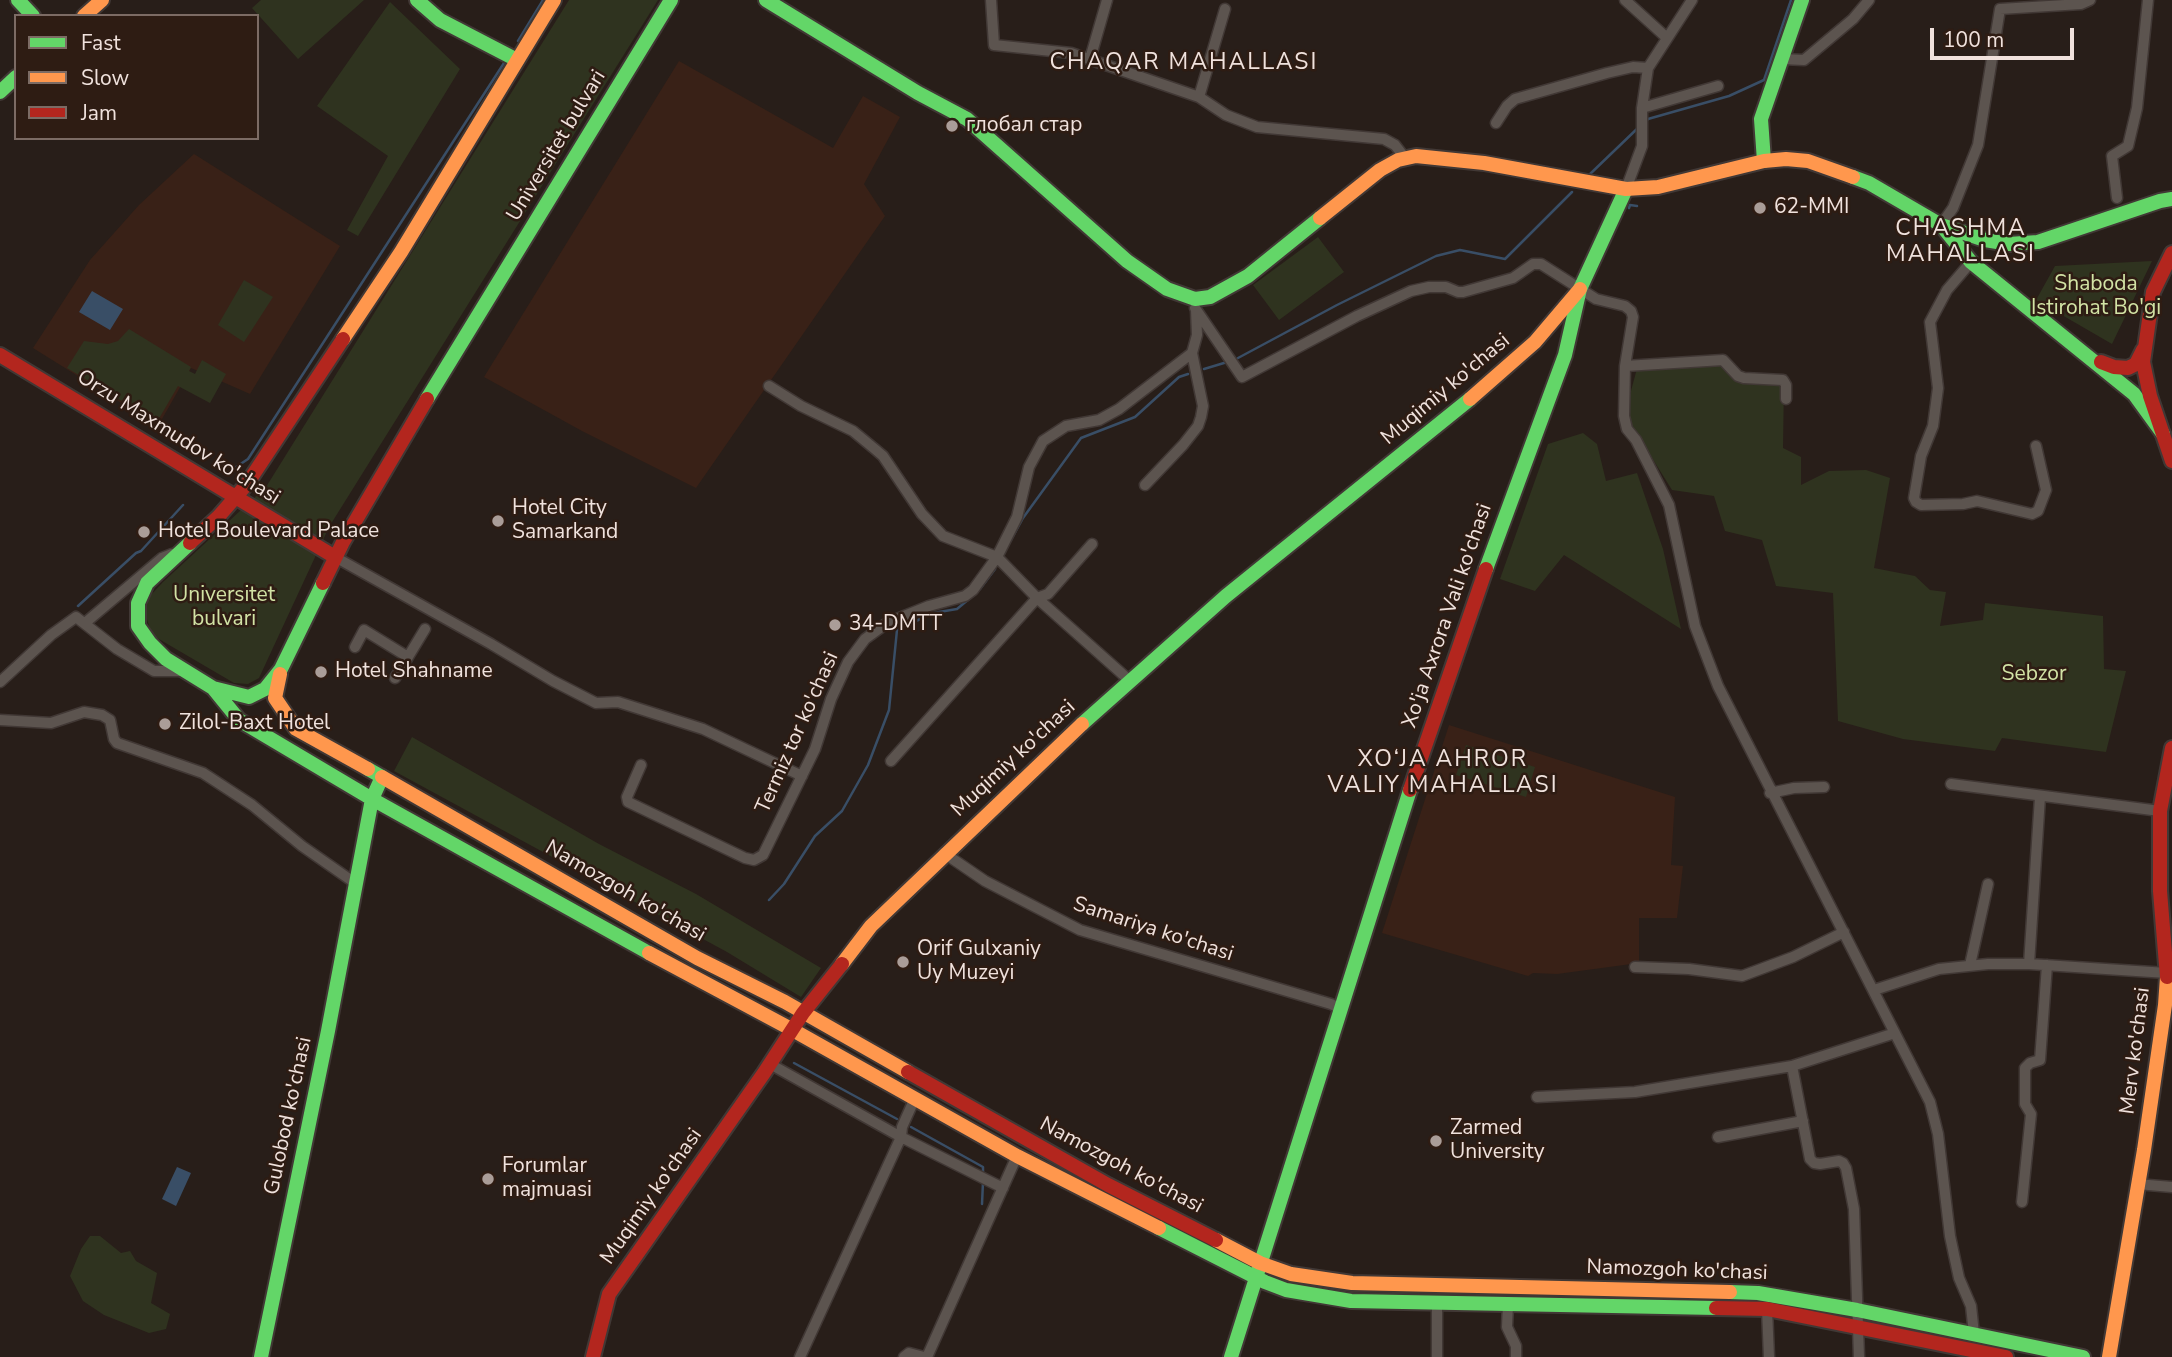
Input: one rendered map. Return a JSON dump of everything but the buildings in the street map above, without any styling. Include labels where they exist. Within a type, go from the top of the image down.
[{"type":"main road","points":[[18,0],[31,14]]},
{"type":"main road","points":[[86,14],[102,0]]},
{"type":"main road","points":[[416,0],[440,20],[517,61]]},
{"type":"main road","name":"Universitet bulvari","points":[[554,0],[401,252],[247,484],[147,583],[138,603],[138,626],[166,659],[214,688],[248,697],[265,689],[281,669],[335,557],[431,392],[671,0]]},
{"type":"main road","points":[[766,0],[918,93],[967,119],[1127,261],[1167,289],[1195,303],[1248,276],[1380,170],[1405,158],[1426,157],[1484,163],[1626,189],[1658,187],[1764,161],[1786,159],[1829,167],[1869,183],[1941,225],[1986,240],[2009,244],[2038,242],[2168,200]]},
{"type":"main road","points":[[1764,161],[1761,120],[1802,0]]},
{"type":"main road","points":[[0,92],[14,79]]},
{"type":"main road","name":"Xo'ja Axrora Vali ko'chasi","points":[[1255,1279],[1379,884],[1465,626],[1565,355],[1580,289],[1626,189]]},
{"type":"main road","points":[[1941,225],[1970,262],[2009,295],[2091,356],[2134,394],[2163,434]]},
{"type":"main road","points":[[1970,262],[1973,246],[1986,240]]},
{"type":"main road","points":[[2172,253],[2155,285],[2143,350],[2144,370],[2172,461]]},
{"type":"main road","name":"Muqimiy ko'chasi","points":[[593,1357],[609,1294],[803,1013],[871,926],[944,853],[1129,680],[1226,596],[1455,413],[1535,342],[1580,289]]},
{"type":"main road","points":[[2091,356],[2113,368],[2128,368],[2136,364],[2143,350]]},
{"type":"main road","name":"Orzu Maxmudov ko'chasi","points":[[0,355],[234,499],[335,557]]},
{"type":"main road","name":"Namozgoh ko'chasi","points":[[281,669],[275,698],[296,729],[697,958],[803,1013],[1108,1185],[1260,1263],[1291,1274],[1352,1283],[1758,1293],[1857,1310],[2083,1357]]},
{"type":"main road","name":"Namozgoh ko'chasi","points":[[214,688],[239,720],[372,799],[594,923],[792,1029],[1017,1156],[1255,1279],[1286,1290],[1351,1301],[1767,1309],[2006,1357]]},
{"type":"main road","name":"Merv ko'chasi","points":[[2109,1357],[2165,1005],[2167,973],[2160,891],[2160,811],[2172,748]]},
{"type":"main road","name":"Gulobod ko'chasi","points":[[261,1357],[372,799],[382,777]]},
{"type":"main road","points":[[594,923],[606,906]]},
{"type":"main road","points":[[1231,1357],[1255,1279]]},
{"type":"street","points":[[991,0],[994,45],[1071,53],[1199,97],[1226,115],[1257,127],[1384,139],[1395,145],[1405,158]]},
{"type":"street","points":[[1090,59],[1107,0]]},
{"type":"street","points":[[1625,0],[1667,38]]},
{"type":"street","points":[[1626,189],[1640,154],[1642,108],[1648,68],[1692,0]]},
{"type":"street","points":[[1782,59],[1804,60],[1853,19],[1869,0]]},
{"type":"street","points":[[1941,225],[1953,208],[1978,145],[2000,9],[2081,4],[2090,0]]},
{"type":"street","points":[[2117,198],[2112,156],[2129,145],[2137,108],[2148,0]]},
{"type":"street","points":[[1199,97],[1225,9]]},
{"type":"street","points":[[1496,123],[1515,99],[1607,73],[1633,67],[1648,68]]},
{"type":"street","points":[[1642,108],[1718,86]]},
{"type":"street","points":[[1970,262],[1947,290],[1930,322],[1938,388],[1933,426],[1921,456],[1914,498],[1921,505],[1977,501],[2032,514],[2038,511],[2046,490],[2036,446]]},
{"type":"street","points":[[1195,303],[1242,377],[1357,316],[1419,288],[1446,288],[1464,292],[1513,278],[1534,264],[1541,264],[1596,299],[1625,306],[1631,311],[1633,317],[1625,366],[1624,416],[1627,429],[1636,440],[1669,505],[1695,626],[1718,686],[1770,793],[1930,1102],[1938,1134],[1950,1236],[1959,1278],[1971,1306],[1974,1334]]},
{"type":"street","points":[[1144,485],[1198,426],[1203,406],[1192,353],[1197,335],[1195,303]]},
{"type":"street","name":"Termiz tor ko'chasi","points":[[642,765],[627,797],[628,802],[713,844],[754,860],[763,855],[815,750],[831,699],[848,662],[865,639],[887,623],[929,606],[965,596],[974,590],[997,557],[1021,508],[1029,467],[1043,441],[1066,426],[1099,420],[1119,409],[1192,353]]},
{"type":"street","points":[[1625,366],[1723,360],[1738,376],[1783,380],[1786,385],[1786,399]]},
{"type":"street","points":[[769,386],[801,406],[853,431],[883,456],[922,514],[943,536],[997,557],[1037,598],[1129,680]]},
{"type":"street","points":[[891,761],[1037,598],[1048,594],[1092,544]]},
{"type":"street","points":[[85,623],[162,558],[183,550]]},
{"type":"street","points":[[335,557],[552,681],[596,703],[618,702],[703,729],[802,776]]},
{"type":"street","points":[[0,682],[51,635],[76,617],[117,649],[153,671],[185,671]]},
{"type":"street","points":[[395,678],[425,629]]},
{"type":"street","points":[[355,647],[364,630],[408,657]]},
{"type":"street","points":[[0,720],[51,723],[84,712],[102,715],[110,720],[117,743],[203,773],[253,805],[302,846],[355,883]]},
{"type":"street","points":[[1951,784],[2160,811]]},
{"type":"street","points":[[1770,793],[1794,788],[1824,787]]},
{"type":"street","points":[[2029,964],[2040,797]]},
{"type":"street","name":"Samariya ko'chasi","points":[[944,853],[985,881],[1080,930],[1341,1009]]},
{"type":"street","points":[[1970,965],[1988,884]]},
{"type":"street","points":[[1635,967],[1689,969],[1742,976],[1794,957],[1844,932]]},
{"type":"street","points":[[1874,990],[1939,969],[1970,965],[2029,964],[2167,973]]},
{"type":"street","points":[[2022,1202],[2031,1114],[2025,1104],[2025,1068],[2040,1060],[2047,965]]},
{"type":"street","points":[[1537,1097],[1635,1092],[1792,1066],[1895,1033]]},
{"type":"street","points":[[770,1064],[903,1128],[975,1176],[1003,1188]]},
{"type":"street","points":[[1792,1066],[1810,1159],[1814,1163],[1839,1161],[1846,1168],[1854,1209],[1859,1357]]},
{"type":"street","points":[[800,1357],[915,1098]]},
{"type":"street","points":[[1718,1137],[1803,1121]]},
{"type":"street","points":[[904,1357],[909,1353],[926,1357],[1017,1156]]},
{"type":"street","points":[[2137,1184],[2172,1187]]},
{"type":"street","points":[[1437,1302],[1437,1357]]},
{"type":"street","points":[[1508,1304],[1507,1327],[1516,1346],[1516,1357]]},
{"type":"street","points":[[1767,1309],[1769,1357]]},
{"type":"shaded area","points":[[679,61],[833,148],[863,96],[900,117],[864,184],[885,216],[696,488],[582,431],[484,377]]},
{"type":"shaded area","points":[[194,154],[340,246],[250,394],[191,368],[158,426],[33,348],[90,260],[139,205]]},
{"type":"shaded area","points":[[1449,725],[1675,797],[1671,865],[1683,866],[1677,918],[1639,918],[1639,963],[1557,974],[1533,973],[1528,976],[1382,933]]},
{"type":"green space","points":[[261,0],[364,0],[298,59],[252,8]]},
{"type":"green space","name":"Universitet bulvari","points":[[569,0],[658,0],[329,527],[259,678],[248,684],[234,683],[152,635],[145,613],[149,597],[266,487]]},
{"type":"green space","points":[[390,2],[460,69],[358,236],[347,230],[388,156],[317,106]]},
{"type":"green space","points":[[1318,237],[1344,272],[1279,320],[1253,285]]},
{"type":"green space","name":"Shaboda Istirohat Bo'gi","points":[[2152,261],[2112,344],[2036,300],[2055,266]]},
{"type":"green space","points":[[244,280],[273,297],[244,342],[218,325]]},
{"type":"green space","points":[[129,329],[191,367],[189,371],[195,374],[202,360],[226,374],[210,403],[178,386],[157,422],[67,368],[84,341],[108,344],[118,341]]},
{"type":"green space","name":"Sebzor","points":[[1720,359],[1741,383],[1784,383],[1783,448],[1801,457],[1801,485],[1829,471],[1866,470],[1890,478],[1874,568],[1915,576],[1930,590],[1946,592],[1940,626],[1983,620],[1985,603],[2103,616],[2104,669],[2126,671],[2106,752],[2002,738],[1995,751],[1903,739],[1838,721],[1833,593],[1776,586],[1762,540],[1725,531],[1714,496],[1672,490],[1629,421],[1629,398],[1638,365]]},
{"type":"green space","points":[[1583,433],[1597,444],[1606,481],[1637,473],[1663,549],[1681,629],[1564,555],[1535,591],[1500,579],[1548,444]]},
{"type":"green space","points":[[412,737],[599,844],[696,894],[821,968],[801,997],[727,952],[394,771]]},
{"type":"green space","points":[[1466,745],[1535,767],[1526,797],[1456,775]]},
{"type":"green space","points":[[90,1236],[100,1236],[121,1253],[130,1251],[136,1261],[157,1273],[151,1303],[170,1314],[166,1329],[149,1333],[104,1315],[83,1301],[70,1276],[81,1249]]},
{"type":"water","points":[[92,291],[123,309],[110,330],[79,312]]},
{"type":"water","points":[[177,1167],[191,1173],[176,1206],[162,1199]]},
{"type":"waterway","points":[[518,41],[543,0]]},
{"type":"waterway","points":[[1645,122],[1729,96],[1764,80],[1791,0]]},
{"type":"waterway","points":[[233,469],[248,459],[504,63]]},
{"type":"waterway","points":[[1589,175],[1640,126]]},
{"type":"waterway","points":[[1238,358],[1436,256],[1460,250],[1505,259],[1572,192]]},
{"type":"waterway","points":[[1629,208],[1630,205],[1637,206]]},
{"type":"waterway","points":[[1204,369],[1224,363]]},
{"type":"waterway","points":[[1006,549],[1023,518],[1081,438],[1135,417],[1179,377],[1188,374]]},
{"type":"waterway","points":[[78,606],[141,551],[183,505]]},
{"type":"waterway","points":[[980,589],[995,569]]},
{"type":"waterway","points":[[769,900],[784,884],[815,836],[842,811],[868,765],[889,710],[897,630],[933,613],[957,609],[975,594]]},
{"type":"waterway","points":[[794,1063],[897,1119]]},
{"type":"waterway","points":[[911,1127],[983,1167],[983,1175]]},
{"type":"waterway","points":[[982,1204],[983,1182]]},
{"type":"traffic: fast","points":[[18,0],[31,14]]},
{"type":"traffic: fast","points":[[417,0],[440,20],[517,60]]},
{"type":"traffic: fast","points":[[427,399],[671,0]]},
{"type":"traffic: fast","points":[[766,0],[918,93],[967,119],[1127,261],[1167,289],[1195,299],[1210,297],[1248,276],[1320,218]]},
{"type":"traffic: fast","points":[[1764,161],[1761,119],[1802,0]]},
{"type":"traffic: fast","points":[[0,92],[14,79]]},
{"type":"traffic: fast","points":[[1853,177],[1869,183],[1941,225],[1985,240],[2009,244],[2038,242],[2172,199]]},
{"type":"traffic: fast","points":[[1486,569],[1565,355],[1580,289],[1626,189]]},
{"type":"traffic: fast","points":[[1942,226],[1971,262],[2134,394],[2163,434]]},
{"type":"traffic: fast","points":[[1082,724],[1226,596],[1470,399]]},
{"type":"traffic: fast","points":[[190,543],[147,583],[138,603],[138,626],[166,659],[213,688],[249,697],[265,689],[281,669],[323,583]]},
{"type":"traffic: fast","points":[[213,688],[239,720],[372,799]]},
{"type":"traffic: fast","points":[[261,1357],[328,1031],[372,799],[382,777],[368,769]]},
{"type":"traffic: fast","points":[[1231,1357],[1410,790]]},
{"type":"traffic: fast","points":[[372,799],[649,953]]},
{"type":"traffic: fast","points":[[1159,1228],[1286,1290],[1351,1301],[1716,1308]]},
{"type":"traffic: fast","points":[[1730,1292],[1758,1293],[1857,1310],[2083,1357]]},
{"type":"traffic: slow","points":[[86,14],[102,0]]},
{"type":"traffic: slow","points":[[343,339],[401,252],[554,0]]},
{"type":"traffic: slow","points":[[1320,218],[1380,170],[1398,160],[1416,156],[1484,163],[1626,189],[1658,187],[1764,161],[1786,159],[1808,161],[1853,177]]},
{"type":"traffic: slow","points":[[1470,399],[1535,342],[1580,289]]},
{"type":"traffic: slow","points":[[280,674],[275,698],[296,729],[368,769]]},
{"type":"traffic: slow","points":[[842,964],[871,926],[1082,724]]},
{"type":"traffic: slow","points":[[382,777],[697,958],[785,1002],[908,1072]]},
{"type":"traffic: slow","points":[[649,953],[1017,1156],[1159,1228]]},
{"type":"traffic: slow","points":[[2109,1357],[2144,1150],[2167,977]]},
{"type":"traffic: slow","points":[[1216,1240],[1260,1263],[1291,1274],[1352,1283],[1730,1292]]},
{"type":"traffic: jam","points":[[2172,253],[2153,292],[2143,362],[2150,396],[2172,461]]},
{"type":"traffic: jam","points":[[190,543],[247,484],[343,339]]},
{"type":"traffic: jam","points":[[2101,362],[2128,368],[2136,364],[2143,350]]},
{"type":"traffic: jam","points":[[0,355],[335,557]]},
{"type":"traffic: jam","points":[[323,583],[343,542],[427,399]]},
{"type":"traffic: jam","points":[[1410,790],[1486,569]]},
{"type":"traffic: jam","points":[[2167,977],[2160,891],[2160,811],[2172,748]]},
{"type":"traffic: jam","points":[[593,1357],[609,1294],[803,1013],[842,964]]},
{"type":"traffic: jam","points":[[908,1072],[1108,1185],[1216,1240]]},
{"type":"traffic: jam","points":[[1716,1308],[1767,1309],[2006,1357]]},
{"type":"place","name":"глобал стар","points":[[952,126]]},
{"type":"place","name":"62-MMI","points":[[1760,208]]},
{"type":"place","name":"Hotel City Samarkand","points":[[498,521]]},
{"type":"place","name":"Hotel Boulevard Palace","points":[[144,532]]},
{"type":"place","name":"34-DMTT","points":[[835,625]]},
{"type":"place","name":"Hotel Shahname","points":[[321,672]]},
{"type":"place","name":"Zilol-Baxt Hotel","points":[[165,724]]},
{"type":"place","name":"Orif Gulxaniy Uy Muzeyi","points":[[903,962]]},
{"type":"place","name":"Zarmed University","points":[[1436,1141]]},
{"type":"place","name":"Forumlar majmuasi","points":[[488,1179]]},
{"type":"district","name":"CHAQAR MAHALLASI","points":[[1184,63]]},
{"type":"district","name":"CHASHMA MAHALLASI","points":[[1961,242]]},
{"type":"district","name":"XO‘JA AHROR VALIY MAHALLASI","points":[[1443,773]]}]
